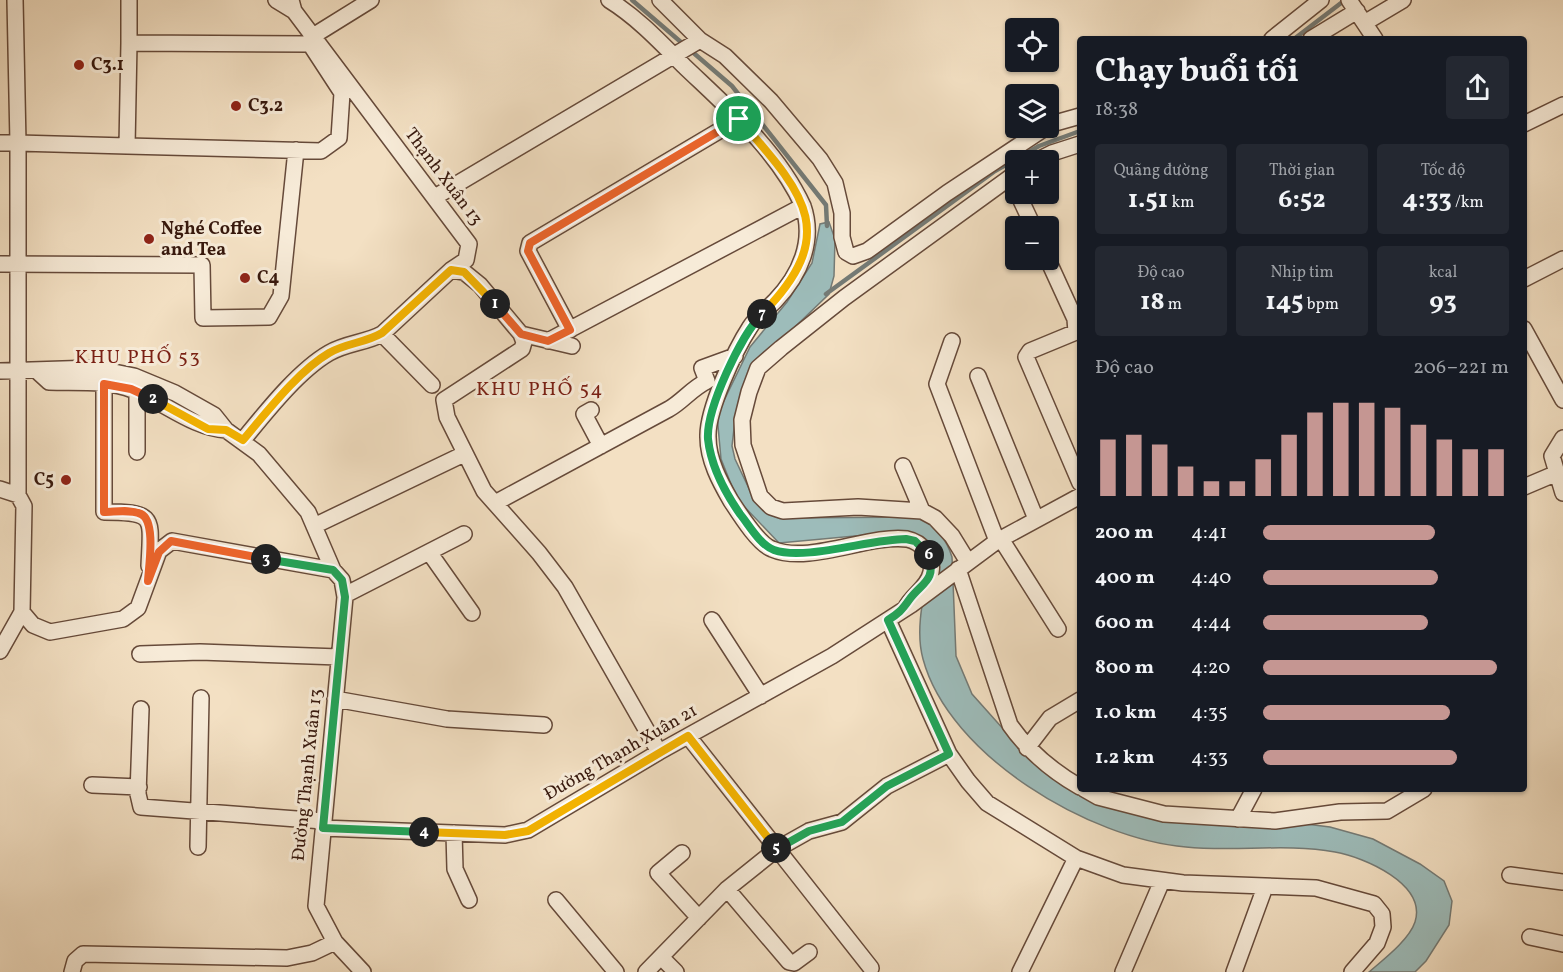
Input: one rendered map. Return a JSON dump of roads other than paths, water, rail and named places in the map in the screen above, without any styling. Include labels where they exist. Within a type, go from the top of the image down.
[{"type":"street","points":[[0,651],[22,612],[17,371],[18,143],[15,0]]},
{"type":"street","points":[[127,146],[129,0]]},
{"type":"street","points":[[276,0],[292,6]]},
{"type":"street","points":[[313,36],[371,0]]},
{"type":"street","points":[[609,0],[644,26],[739,119],[794,186],[807,219],[808,236],[801,265],[778,298],[751,326],[735,356],[716,403],[708,436],[715,471],[731,500],[768,548],[781,552],[848,548],[896,539],[915,541],[928,553],[932,572],[925,585],[909,600],[908,607]]},
{"type":"street","points":[[660,0],[700,40],[725,56],[771,101],[820,159],[835,183],[842,213],[842,237],[846,252],[853,256],[867,251],[947,193],[1029,138]]},
{"type":"street","points":[[1276,36],[1321,0]]},
{"type":"street","points":[[1316,36],[1357,10],[1403,0]]},
{"type":"street","name":"Thạnh Xuân 13","points":[[243,440],[279,397],[327,353],[344,345],[368,341],[382,333],[451,270],[466,260],[469,244],[292,6]]},
{"type":"street","points":[[1357,10],[1373,36]]},
{"type":"street","points":[[435,197],[700,40]]},
{"type":"street","points":[[0,143],[321,151],[339,138],[342,93],[310,44],[129,43]]},
{"type":"street","points":[[1527,123],[1563,105]]},
{"type":"street","points":[[1059,122],[1077,117]]},
{"type":"street","points":[[570,330],[528,251],[530,243],[739,119]]},
{"type":"street","points":[[1059,151],[1077,145]]},
{"type":"street","points":[[0,264],[202,265],[203,318],[269,317],[282,296],[296,150]]},
{"type":"street","points":[[1005,185],[844,298],[758,368],[741,420],[743,445],[760,496],[771,507],[783,511],[858,507],[922,511],[935,518],[952,536],[1010,725],[1028,748],[1051,768],[1077,785]]},
{"type":"street","points":[[548,341],[803,206]]},
{"type":"street","points":[[1527,277],[1563,259]]},
{"type":"street","points":[[451,270],[464,272],[480,285],[521,334],[524,342],[522,349],[444,400],[447,417],[484,491],[539,553],[565,587],[647,735],[659,752]]},
{"type":"street","points":[[1053,270],[1075,319],[1076,332],[1030,351],[1026,357],[1077,476]]},
{"type":"street","points":[[382,333],[432,385]]},
{"type":"street","points":[[521,334],[572,346]]},
{"type":"street","points":[[1527,335],[1563,400]]},
{"type":"street","points":[[952,341],[937,384],[999,540],[1058,628]]},
{"type":"street","points":[[495,503],[679,403],[690,390],[707,381],[702,368],[735,356]]},
{"type":"street","points":[[0,371],[94,368],[134,376],[175,393],[214,415],[226,430],[243,440],[259,454],[308,512],[333,570],[342,580],[345,595],[464,534]]},
{"type":"street","points":[[37,371],[50,382],[104,384],[137,391],[208,429],[226,430]]},
{"type":"street","points":[[978,376],[1035,519]]},
{"type":"street","points":[[104,384],[104,512],[134,512],[144,515],[150,524],[148,581]]},
{"type":"street","points":[[137,391],[137,452]]},
{"type":"street","points":[[591,410],[584,414],[602,446]]},
{"type":"street","points":[[1563,438],[1552,456],[1563,493]]},
{"type":"street","points":[[314,526],[464,454]]},
{"type":"street","points":[[903,466],[922,511]]},
{"type":"street","points":[[1527,487],[1557,473]]},
{"type":"street","points":[[0,489],[21,501]]},
{"type":"street","points":[[908,607],[999,540],[1077,498]]},
{"type":"street","points":[[22,612],[33,625],[50,632],[123,619],[138,608],[164,544],[178,540],[291,564],[333,570]]},
{"type":"street","points":[[429,552],[472,613]]},
{"type":"street","name":"Đường Thạnh Xuân 13","points":[[345,595],[316,906],[335,942],[357,970]]},
{"type":"street","name":"Đường Thạnh Xuân 21","points":[[139,788],[141,807],[323,825],[505,835],[528,831],[659,752],[832,656],[908,607]]},
{"type":"street","points":[[712,620],[761,696]]},
{"type":"street","points":[[888,620],[949,754],[968,782],[987,802],[1076,858],[1123,875],[1265,887],[1316,888],[1374,904],[1382,914],[1383,927],[1377,943],[1352,972]]},
{"type":"street","points":[[140,654],[211,652],[339,657]]},
{"type":"street","points":[[198,847],[201,698]]},
{"type":"street","points":[[335,699],[447,718],[544,725]]},
{"type":"street","points":[[1028,748],[1050,718],[1077,702]]},
{"type":"street","points":[[92,785],[139,788],[141,709]]},
{"type":"street","points":[[688,736],[871,968]]},
{"type":"street","points":[[646,972],[727,889],[777,849],[809,831],[842,822],[887,786],[949,754]]},
{"type":"street","points":[[1089,792],[1098,797],[1164,814],[1275,821],[1340,812],[1387,811],[1419,792]]},
{"type":"street","points":[[1238,819],[1252,792]]},
{"type":"street","points":[[454,833],[455,869],[469,900]]},
{"type":"street","points":[[682,853],[658,873],[699,918]]},
{"type":"street","points":[[1020,972],[1076,858]]},
{"type":"street","points":[[1510,874],[1563,882]]},
{"type":"street","points":[[1123,972],[1162,880]]},
{"type":"street","points":[[1234,972],[1265,887]]},
{"type":"street","points":[[727,889],[789,962],[794,963],[809,952]]},
{"type":"street","points":[[556,900],[616,972]]},
{"type":"street","points":[[1530,937],[1563,944]]},
{"type":"street","points":[[72,972],[75,961],[82,954],[287,958],[312,953],[335,942]]},
{"type":"street","points":[[661,957],[676,972]]},
{"type":"water","points":[[829,222],[835,239],[834,276],[829,294],[766,355],[735,420],[732,446],[735,459],[754,499],[780,518],[920,517],[931,525],[944,539],[952,557],[956,656],[972,694],[1013,740],[1077,784],[1077,792],[1089,792],[1098,798],[1330,827],[1373,839],[1420,864],[1444,881],[1452,901],[1449,925],[1426,961],[1415,972],[1369,972],[1407,936],[1415,922],[1416,908],[1412,896],[1403,884],[1376,866],[1347,855],[1317,849],[1223,849],[1186,847],[1148,841],[1108,828],[1067,810],[1028,786],[992,759],[962,728],[938,695],[923,659],[920,634],[920,620],[931,555],[898,532],[779,543],[737,499],[721,459],[717,415],[750,347],[787,302],[812,263],[820,224]]},
{"type":"waterway","points":[[632,0],[732,86],[826,205],[827,226]]},
{"type":"waterway","points":[[1298,36],[1345,0]]},
{"type":"waterway","points":[[826,294],[995,171],[1039,146],[1077,132]]},
{"type":"place","name":"С3.1","points":[[79,65]]},
{"type":"place","name":"C3.2","points":[[236,106]]},
{"type":"place","name":"Nghé Coffee and Tea","points":[[149,239]]},
{"type":"place","name":"C4","points":[[245,278]]},
{"type":"place","name":"C5","points":[[66,480]]},
{"type":"district","name":"KHU PHỐ 53","points":[[138,358]]},
{"type":"district","name":"KHU PHỐ 54","points":[[540,390]]}]
